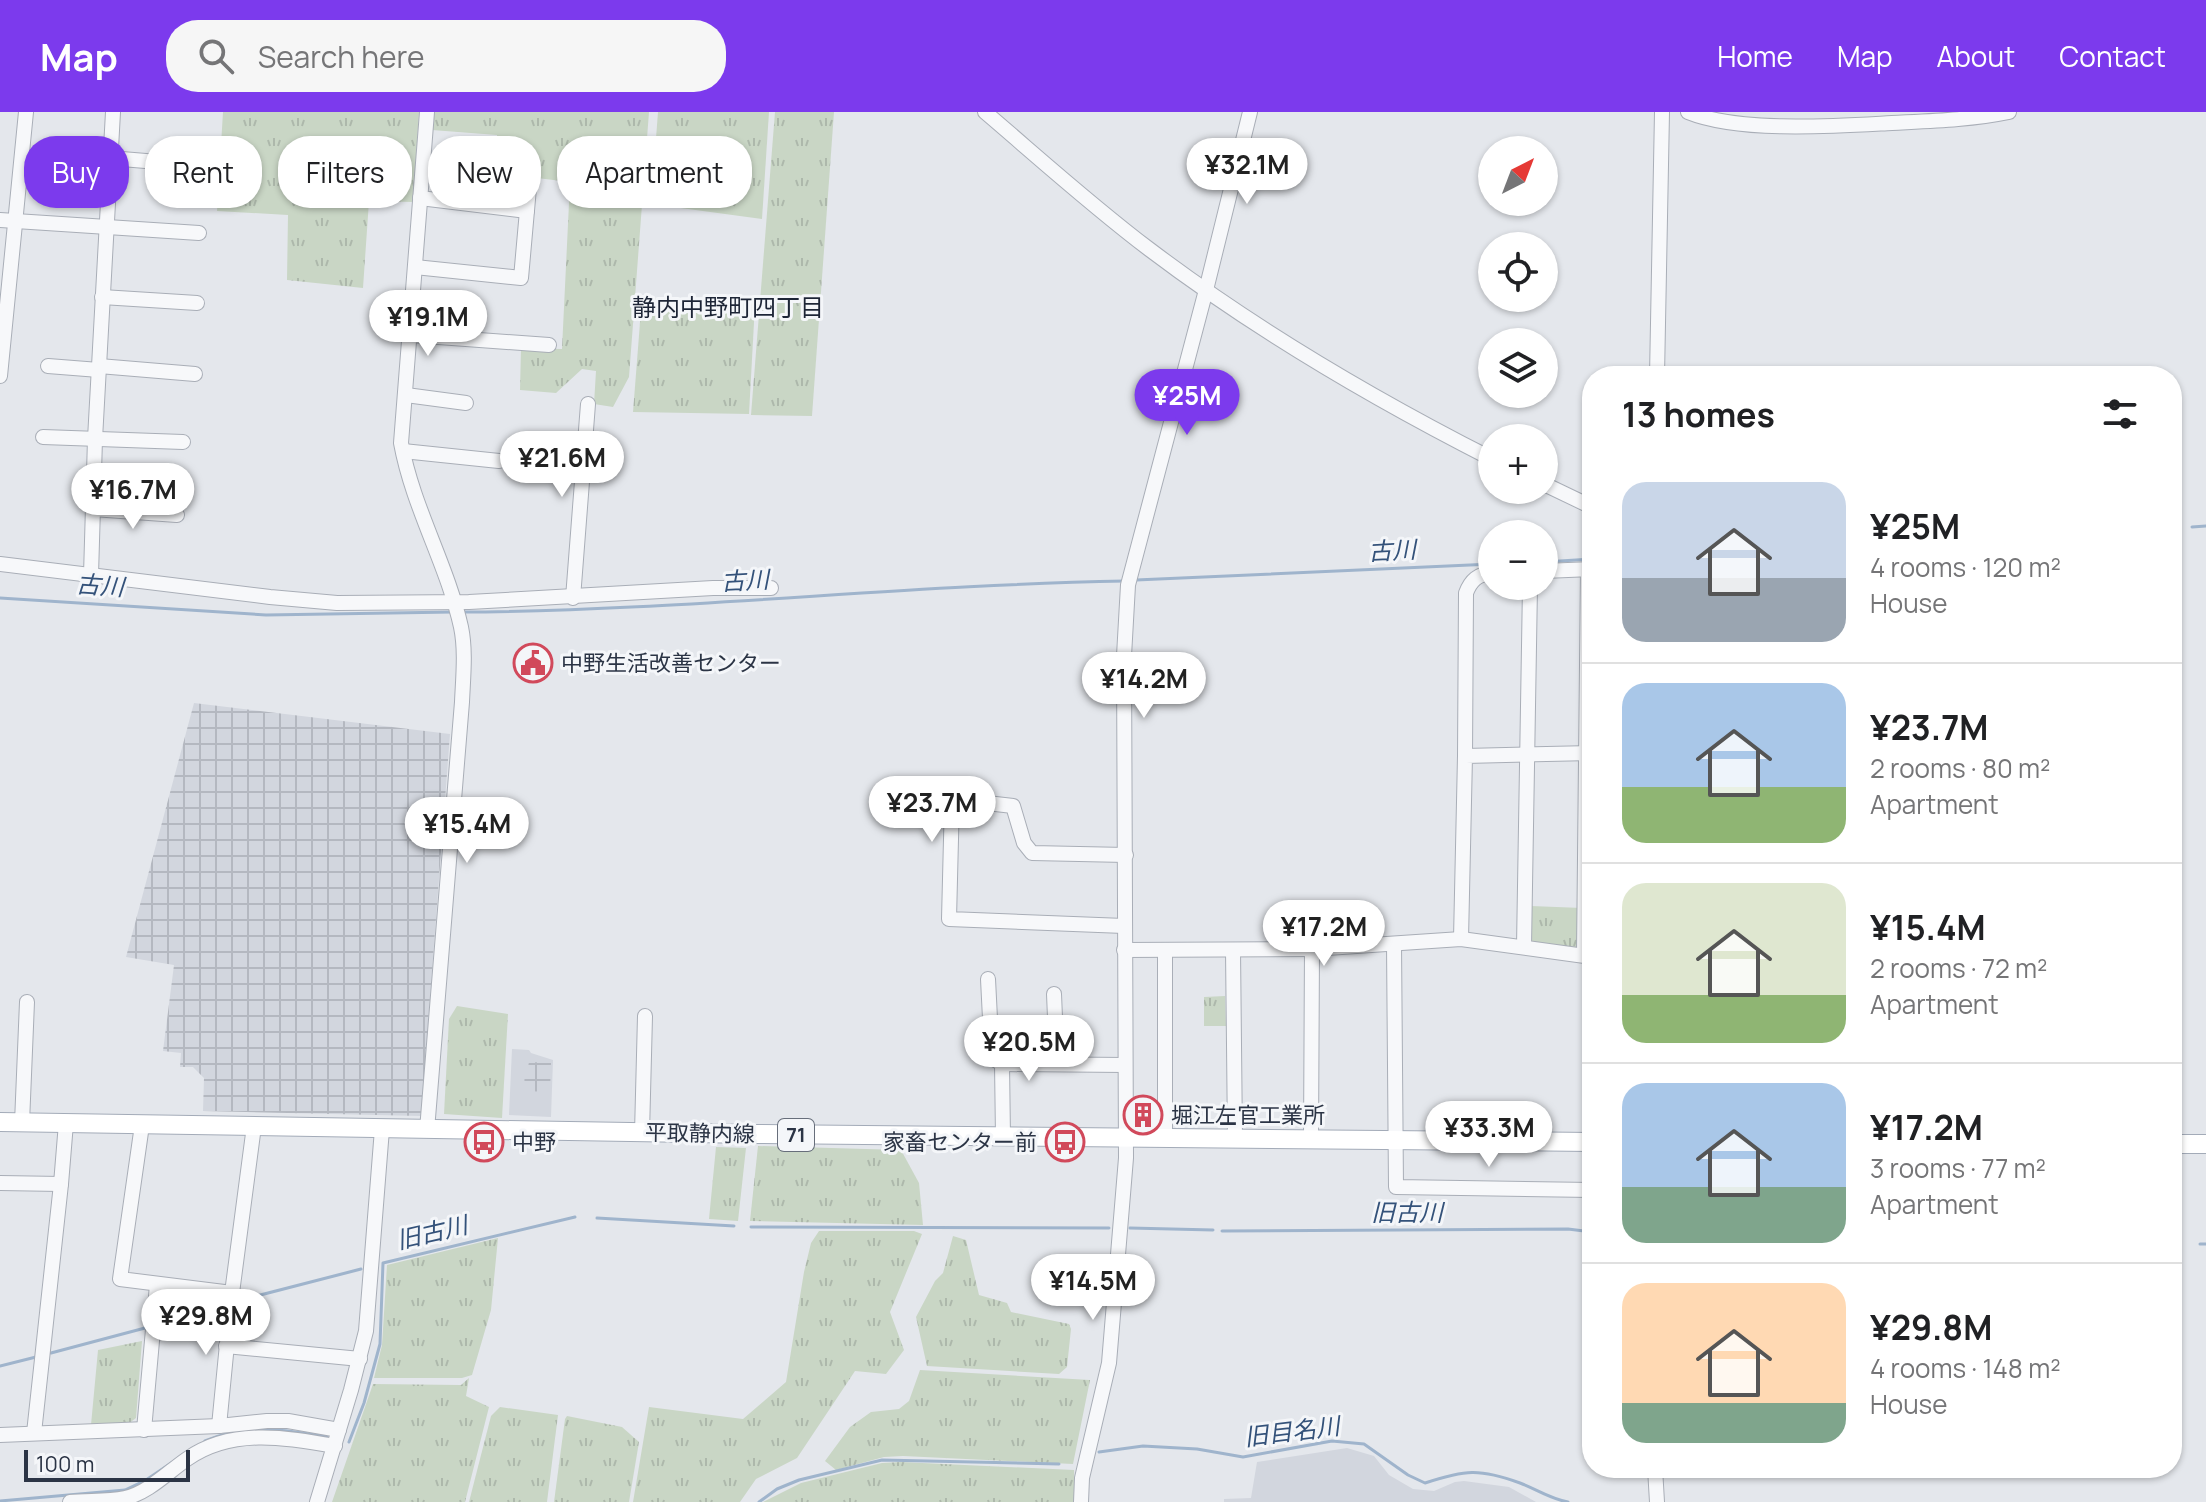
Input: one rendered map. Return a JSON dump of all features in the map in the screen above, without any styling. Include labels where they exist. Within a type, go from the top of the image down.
[{"type":"main road","name":"平取静内線","points":[[0,1122],[642,1133],[1582,1142]]},
{"type":"main road","points":[[2182,1144],[2206,1144]]},
{"type":"street","points":[[0,376],[26,112]]},
{"type":"street","points":[[111,136],[113,112]]},
{"type":"street","points":[[427,112],[403,451],[410,488],[453,601],[463,652],[462,702],[427,1130]]},
{"type":"street","points":[[985,112],[1100,210],[1206,290],[1317,364],[1478,452]]},
{"type":"street","points":[[1081,1502],[1082,1478],[1109,1363],[1126,1158],[1124,656],[1129,580],[1250,112]]},
{"type":"street","points":[[1657,366],[1662,112]]},
{"type":"street","points":[[1688,112],[1701,117],[1773,126],[1847,126],[1964,119],[2009,112]]},
{"type":"street","points":[[420,198],[527,211]]},
{"type":"street","points":[[91,575],[107,208]]},
{"type":"street","points":[[415,267],[521,278],[527,208]]},
{"type":"street","points":[[0,220],[199,233]]},
{"type":"street","points":[[102,297],[197,303]]},
{"type":"street","points":[[411,335],[549,345]]},
{"type":"street","points":[[48,366],[195,374]]},
{"type":"street","points":[[406,395],[466,403]]},
{"type":"street","points":[[573,598],[588,404]]},
{"type":"street","points":[[43,437],[183,442]]},
{"type":"street","points":[[403,451],[499,461]]},
{"type":"street","points":[[1558,491],[1582,502]]},
{"type":"street","points":[[93,509],[177,515]]},
{"type":"street","points":[[0,564],[337,603],[573,598],[713,588],[771,588]]},
{"type":"street","points":[[1558,570],[1582,569]]},
{"type":"street","points":[[1461,939],[1466,593],[1470,583],[1478,576]]},
{"type":"street","points":[[1524,946],[1530,600]]},
{"type":"street","points":[[1465,756],[1582,753]]},
{"type":"street","points":[[1124,926],[949,919],[952,799],[1013,806],[1024,843],[1032,853],[1126,855]]},
{"type":"street","points":[[1124,950],[1312,949],[1461,939],[1582,955]]},
{"type":"street","points":[[1394,944],[1396,1187],[1582,1190]]},
{"type":"street","points":[[1311,1139],[1312,949]]},
{"type":"street","points":[[1165,950],[1165,1138]]},
{"type":"street","points":[[1233,950],[1235,1139]]},
{"type":"street","points":[[988,979],[992,1058],[1002,1064],[1125,1065]]},
{"type":"street","points":[[1054,994],[1057,1064]]},
{"type":"street","points":[[22,1123],[27,1002]]},
{"type":"street","points":[[642,1133],[645,1016]]},
{"type":"street","points":[[1002,1064],[1003,1137]]},
{"type":"street","points":[[34,1433],[66,1123]]},
{"type":"street","points":[[142,1125],[120,1279],[232,1293]]},
{"type":"street","points":[[219,1426],[232,1293],[254,1126]]},
{"type":"street","points":[[317,1502],[360,1359],[368,1309],[382,1129]]},
{"type":"street","points":[[0,1183],[61,1184]]},
{"type":"street","points":[[144,1430],[157,1285]]},
{"type":"street","points":[[226,1346],[360,1359]]},
{"type":"street","points":[[0,1435],[144,1430],[267,1421],[288,1421],[339,1430]]},
{"type":"street","points":[[70,1502],[141,1497],[191,1456],[222,1443],[266,1436],[335,1446]]},
{"type":"street","points":[[1656,1478],[1657,1502]]},
{"type":"shaded area","points":[[194,703],[450,734],[421,1116],[203,1111],[204,1078],[193,1067],[180,1067],[181,1053],[163,1051],[174,965],[126,957]]},
{"type":"shaded area","points":[[512,1049],[529,1050],[553,1060],[551,1117],[509,1115]]},
{"type":"shaded area","points":[[529,1062],[551,1063],[550,1092],[524,1091],[525,1067]]},
{"type":"shaded area","points":[[1347,1448],[1374,1456],[1389,1475],[1413,1489],[1434,1491],[1464,1481],[1509,1487],[1536,1502],[1224,1502],[1224,1499],[1251,1498],[1257,1462]]},
{"type":"green space","points":[[223,112],[419,112],[413,202],[412,136],[278,136],[278,208],[369,208],[363,288],[287,280],[288,215],[217,211],[217,208],[262,208],[262,136],[222,136]]},
{"type":"green space","points":[[433,112],[649,112],[647,136],[557,136],[557,180],[541,178],[541,136],[497,136],[432,130]]},
{"type":"green space","points":[[658,112],[769,112],[762,219],[681,208],[752,208],[752,136],[656,136]]},
{"type":"green space","points":[[775,112],[834,112],[812,416],[751,415]]},
{"type":"green space","points":[[569,208],[642,208],[629,377],[613,407],[594,404],[596,371],[582,369],[556,393],[520,390],[521,348],[562,349]]},
{"type":"green space","points":[[642,297],[755,304],[749,414],[633,412]]},
{"type":"green space","points":[[1531,906],[1582,908],[1581,946],[1576,949],[1535,943],[1530,939]]},
{"type":"green space","points":[[1225,996],[1226,1026],[1204,1026],[1204,997]]},
{"type":"green space","points":[[457,1006],[508,1014],[502,1118],[444,1114],[449,1019]]},
{"type":"green space","points":[[758,1146],[901,1150],[919,1183],[923,1225],[750,1221]]},
{"type":"green space","points":[[716,1147],[746,1148],[738,1221],[709,1219]]},
{"type":"green space","points":[[819,1231],[914,1231],[922,1234],[890,1312],[904,1350],[886,1374],[855,1371],[797,1458],[756,1479],[740,1502],[633,1502],[649,1407],[743,1419],[786,1382],[804,1272],[811,1243]]},
{"type":"green space","points":[[953,1236],[966,1240],[979,1295],[1007,1303],[1011,1312],[1069,1324],[1067,1367],[1059,1374],[927,1366],[916,1317],[935,1281],[943,1273]]},
{"type":"green space","points":[[498,1238],[491,1310],[472,1375],[462,1378],[374,1378],[382,1345],[387,1265]]},
{"type":"green space","points":[[142,1341],[136,1418],[128,1424],[91,1425],[98,1350]]},
{"type":"green space","points":[[920,1370],[1090,1380],[1073,1464],[903,1456],[884,1457],[836,1470],[825,1461],[850,1427],[871,1412],[899,1409],[909,1401]]},
{"type":"green space","points":[[469,1378],[466,1396],[489,1407],[465,1502],[332,1502],[373,1384],[461,1385]]},
{"type":"green space","points":[[500,1407],[558,1415],[547,1502],[469,1502],[491,1416]]},
{"type":"green space","points":[[567,1416],[622,1427],[639,1442],[629,1502],[554,1502]]},
{"type":"green space","points":[[882,1463],[1074,1470],[1075,1502],[763,1502],[801,1483]]},
{"type":"waterway","name":"古川","points":[[2192,527],[2206,526]]},
{"type":"waterway","name":"古川","points":[[1558,561],[1582,560]]},
{"type":"waterway","name":"古川","points":[[1136,580],[1478,565]]},
{"type":"waterway","name":"古川","points":[[461,612],[544,611],[959,587],[1125,581]]},
{"type":"waterway","name":"古川","points":[[0,598],[266,615],[453,612]]},
{"type":"waterway","name":"旧古川","points":[[349,1442],[364,1403],[380,1344],[383,1263],[575,1217]]},
{"type":"waterway","name":"旧古川","points":[[597,1218],[734,1226]]},
{"type":"waterway","name":"旧古川","points":[[751,1227],[1109,1228]]},
{"type":"waterway","name":"旧古川","points":[[1130,1228],[1213,1230]]},
{"type":"waterway","name":"旧古川","points":[[1222,1231],[1582,1231]]},
{"type":"waterway","name":"旧古川","points":[[2200,1244],[2206,1244]]},
{"type":"waterway","points":[[237,1301],[361,1269]]},
{"type":"waterway","points":[[159,1324],[224,1306]]},
{"type":"waterway","points":[[51,1353],[145,1328]]},
{"type":"waterway","points":[[0,1366],[36,1357]]},
{"type":"waterway","name":"旧古川","points":[[205,1441],[250,1430],[327,1437]]},
{"type":"waterway","name":"旧目名川","points":[[1099,1452],[1143,1446],[1197,1449],[1243,1457],[1332,1441],[1364,1444],[1408,1475],[1425,1483],[1462,1473],[1482,1473],[1506,1478],[1568,1502]]},
{"type":"waterway","name":"旧古川","points":[[0,1501],[125,1490],[146,1480],[195,1447]]},
{"type":"waterway","name":"旧目名川","points":[[759,1502],[777,1489],[799,1480],[882,1460],[1059,1464]]},
{"type":"place","name":"中野生活改善センター","points":[[533,663]]},
{"type":"place","name":"堀江左官工業所","points":[[1143,1115]]},
{"type":"place","name":"中野","points":[[484,1142]]},
{"type":"place","name":"家畜センター前","points":[[1065,1142]]},
{"type":"district","name":"静内中野町四丁目","points":[[728,308]]}]
